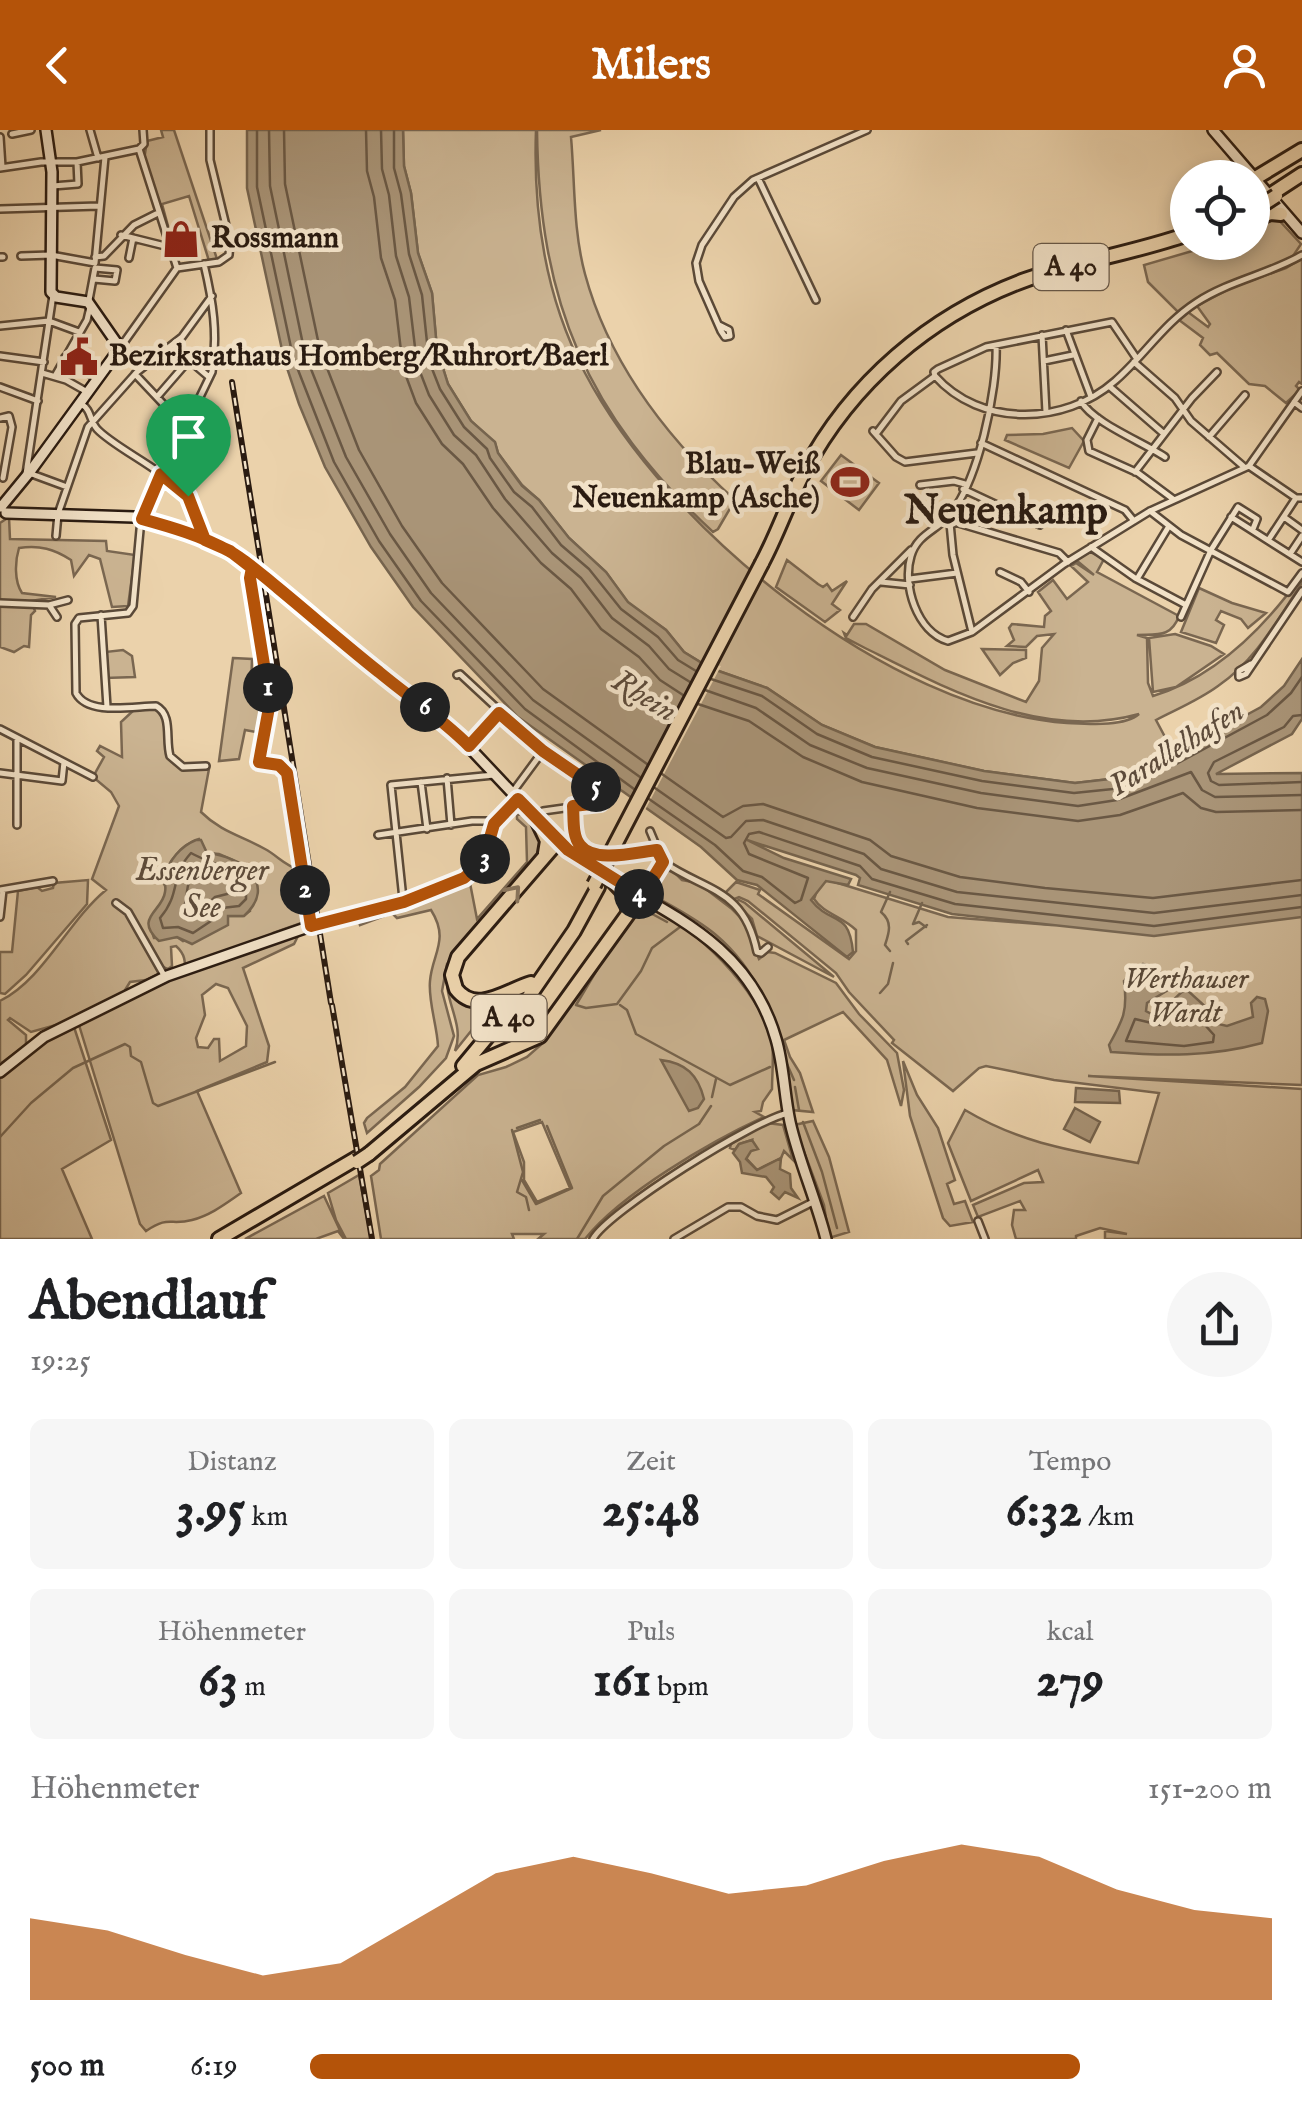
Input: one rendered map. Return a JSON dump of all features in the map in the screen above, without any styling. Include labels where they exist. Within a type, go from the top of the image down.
[{"type":"highway","points":[[1270,191],[1302,150]]},
{"type":"highway","points":[[1270,194],[1302,176]]},
{"type":"highway","name":"A 40","points":[[765,564],[797,485],[824,439],[870,380],[912,342],[959,310],[1026,280],[1170,243]]},
{"type":"highway","name":"A 40","points":[[228,1239],[363,1156],[452,1085],[562,947],[600,883],[765,564],[800,487],[819,454],[874,383],[916,346],[961,315],[1010,291],[1170,245]]},
{"type":"highway","points":[[540,816],[546,853]]},
{"type":"highway","points":[[530,984],[484,1002],[471,1001],[456,989],[453,968],[458,957],[546,853],[561,843]]},
{"type":"highway","points":[[600,883],[625,894],[628,909]]},
{"type":"highway","name":"A 40","points":[[363,1156],[467,1062],[530,984],[600,883]]},
{"type":"highway","points":[[562,947],[518,1011],[517,1022],[524,1032],[538,1032],[546,1024],[640,895]]},
{"type":"highway","points":[[452,1085],[492,1054],[540,1036],[640,895]]},
{"type":"highway","name":"A 40","points":[[220,1239],[320,1184]]},
{"type":"street","points":[[12,134],[31,130]]},
{"type":"street","points":[[28,475],[35,400],[53,295],[52,186],[46,130]]},
{"type":"street","points":[[55,376],[79,332],[94,279],[101,157],[90,130]]},
{"type":"street","points":[[0,137],[1,168],[77,162],[139,150],[144,144],[143,130]]},
{"type":"street","points":[[2,512],[28,475],[87,407],[120,348],[176,268],[227,258],[231,247],[210,160],[210,130]]},
{"type":"street","points":[[722,334],[728,337],[730,332],[719,325],[698,276],[696,260],[734,197],[758,178],[867,130]]},
{"type":"street","points":[[1213,130],[1236,160]]},
{"type":"street","points":[[139,150],[176,268]]},
{"type":"street","points":[[52,186],[78,184],[77,162]]},
{"type":"street","points":[[758,178],[816,300]]},
{"type":"street","points":[[1270,202],[1302,236]]},
{"type":"street","points":[[1270,202],[1302,236]]},
{"type":"street","points":[[0,208],[100,206]]},
{"type":"street","points":[[95,262],[121,235],[158,213]]},
{"type":"street","points":[[121,235],[169,248]]},
{"type":"street","points":[[129,258],[133,238]]},
{"type":"street","points":[[935,376],[954,396],[989,412],[1046,412],[1081,401],[1109,386],[1165,328],[1197,302],[1292,261],[1302,253]]},
{"type":"street","points":[[21,256],[51,255],[117,270],[115,281],[94,279]]},
{"type":"street","points":[[204,264],[212,296],[216,350],[209,377],[142,519],[131,611],[76,620],[76,693],[81,701],[95,707],[162,709],[170,756],[183,766],[206,766]]},
{"type":"street","points":[[53,295],[89,303],[120,348]]},
{"type":"street","points":[[56,536],[58,514],[87,407],[182,337],[212,296]]},
{"type":"street","points":[[0,326],[49,321],[79,332]]},
{"type":"street","points":[[977,453],[905,462],[875,432],[901,401],[956,358],[996,345],[1112,322],[1135,361],[1208,436],[1246,466],[1299,498],[1269,539]]},
{"type":"street","points":[[1066,330],[1090,397]]},
{"type":"street","points":[[1042,336],[1046,412]]},
{"type":"street","points":[[972,632],[956,573],[948,521],[977,453],[989,412],[996,375],[996,345]]},
{"type":"street","points":[[1044,360],[1073,354]]},
{"type":"street","points":[[0,356],[42,362]]},
{"type":"street","points":[[65,358],[95,378]]},
{"type":"street","points":[[156,397],[189,360],[209,377]]},
{"type":"street","points":[[1135,472],[1217,372]]},
{"type":"street","points":[[42,374],[55,376],[125,452],[188,496],[200,533]]},
{"type":"street","points":[[136,374],[184,427]]},
{"type":"street","points":[[1109,386],[1164,434]]},
{"type":"street","points":[[0,387],[35,400]]},
{"type":"street","points":[[914,548],[909,582],[920,618],[932,634],[954,641],[1090,547],[1150,511],[1246,466],[1302,392]]},
{"type":"street","points":[[1208,436],[1246,395]]},
{"type":"street","points":[[1081,401],[1087,411],[1166,458]]},
{"type":"street","points":[[1294,402],[1302,408]]},
{"type":"street","points":[[0,418],[10,416],[12,427],[2,478]]},
{"type":"street","points":[[1098,418],[1086,440],[1087,449],[1135,472],[1173,498]]},
{"type":"street","points":[[980,443],[1125,510],[1134,521]]},
{"type":"street","points":[[28,475],[67,487]]},
{"type":"street","points":[[920,485],[954,481],[1040,525]]},
{"type":"street","points":[[1181,617],[1212,550],[1240,508],[1258,520],[1253,529]]},
{"type":"street","points":[[1150,511],[1169,526],[1288,592],[1302,573]]},
{"type":"street","points":[[2,512],[111,514],[142,519],[200,533],[230,551],[469,746],[600,883],[640,895],[711,939],[751,985],[776,1036],[789,1115],[826,1239]]},
{"type":"street","points":[[1232,517],[1302,562]]},
{"type":"street","points":[[1284,517],[1302,533],[1290,554]]},
{"type":"street","points":[[853,617],[872,589],[930,528],[948,521],[1059,553],[1068,562]]},
{"type":"street","points":[[1138,579],[1169,526]]},
{"type":"street","points":[[1090,547],[1186,605]]},
{"type":"street","points":[[901,558],[910,559]]},
{"type":"street","points":[[252,568],[250,578],[270,702],[259,762],[279,765],[287,773],[311,926]]},
{"type":"street","points":[[1000,572],[1021,582],[1030,592]]},
{"type":"street","points":[[881,582],[909,582],[956,573]]},
{"type":"street","points":[[1251,664],[1302,591]]},
{"type":"street","points":[[0,602],[48,605],[68,600]]},
{"type":"street","points":[[48,605],[57,617]]},
{"type":"street","points":[[101,615],[107,707]]},
{"type":"street","points":[[457,675],[543,751],[604,796],[602,802],[540,816]]},
{"type":"street","points":[[469,746],[499,713]]},
{"type":"street","points":[[0,729],[93,777]]},
{"type":"street","points":[[17,738],[17,824]]},
{"type":"street","points":[[0,1072],[44,1038],[165,977],[311,926],[404,902],[444,888],[477,869],[486,856],[508,796],[543,751]]},
{"type":"street","points":[[0,773],[62,781],[64,762]]},
{"type":"street","points":[[404,902],[391,785],[496,774]]},
{"type":"street","points":[[447,778],[451,825]]},
{"type":"street","points":[[420,781],[427,829]]},
{"type":"street","points":[[500,817],[511,793]]},
{"type":"street","points":[[573,806],[576,840],[590,852],[657,850]]},
{"type":"street","points":[[378,835],[500,817]]},
{"type":"street","points":[[650,831],[663,862],[701,880],[731,902],[745,915],[758,953],[768,947]]},
{"type":"street","points":[[640,895],[663,862]]},
{"type":"street","points":[[0,917],[2,890],[53,882]]},
{"type":"street","points":[[116,903],[128,912],[165,977]]},
{"type":"street","points":[[593,1239],[601,1227],[626,1208],[767,1120],[789,1115]]},
{"type":"street","points":[[674,1239],[728,1207],[742,1207],[770,1220],[816,1204]]},
{"type":"street","points":[[978,1221],[985,1239]]},
{"type":"green space","points":[[161,130],[174,130],[217,259],[209,261],[189,196],[162,204],[168,226],[164,229],[143,166],[147,141],[163,137]]},
{"type":"green space","points":[[403,130],[536,130],[540,224],[560,315],[585,373],[622,432],[669,491],[726,548],[789,601],[857,647],[928,685],[998,711],[1067,723],[1115,723],[1139,714],[1103,721],[1067,721],[997,707],[930,680],[846,638],[844,633],[847,635],[854,624],[866,624],[945,670],[1026,702],[1039,681],[1042,648],[1054,634],[1037,636],[1026,647],[1007,646],[1014,640],[1009,628],[1012,624],[1044,627],[1045,616],[1051,611],[1038,592],[1053,580],[1067,599],[1088,582],[1071,566],[1076,563],[1094,575],[1076,560],[1090,552],[1104,559],[1097,572],[1179,616],[1167,631],[1137,635],[1147,638],[1148,683],[1153,696],[1218,663],[1255,631],[1302,575],[1302,583],[1244,664],[1203,696],[1156,720],[1172,750],[1191,740],[1192,745],[1110,779],[1075,783],[984,771],[875,747],[822,725],[767,688],[710,668],[684,652],[666,630],[628,603],[606,572],[569,538],[522,485],[495,443],[471,421],[448,384],[437,349],[432,293],[418,253],[404,166]]},
{"type":"green space","points":[[537,130],[601,130],[571,137],[576,223],[585,274],[609,338],[644,398],[687,451],[735,500],[713,532],[632,444],[578,351],[547,249]]},
{"type":"green space","points":[[1276,217],[1301,244],[1291,259],[1229,283],[1178,312],[1148,282],[1144,265],[1170,257],[1270,260],[1270,220]]},
{"type":"green space","points":[[1302,258],[1302,384],[1299,382],[1296,386],[1300,390],[1286,403],[1265,386],[1249,384],[1217,353],[1210,355],[1200,345],[1203,338],[1179,320],[1188,312],[1208,327],[1210,324],[1197,306]]},
{"type":"green space","points":[[1072,428],[1084,441],[1069,468],[1005,440],[1007,435]]},
{"type":"green space","name":"Blau-Weiß Neuenkamp (Asche)","points":[[841,455],[879,483],[859,510],[821,481]]},
{"type":"green space","points":[[9,517],[10,539],[106,541],[107,551],[135,555],[128,606],[112,607],[100,559],[89,555],[74,576],[71,560],[59,553],[19,548],[16,571],[22,593],[56,597],[31,601],[35,611],[31,615],[29,647],[14,652],[0,647],[0,523]]},
{"type":"green space","points":[[787,560],[832,591],[847,581],[832,604],[840,610],[825,622],[776,587]]},
{"type":"green space","points":[[1199,588],[1266,613],[1248,628],[1241,619],[1221,611],[1216,620],[1224,625],[1216,643],[1181,632]]},
{"type":"green space","points":[[1175,634],[1224,654],[1176,687],[1153,692],[1149,638]]},
{"type":"green space","points":[[982,649],[1026,650],[1026,658],[1000,675]]},
{"type":"green space","points":[[123,650],[132,656],[135,677],[105,678],[105,652]]},
{"type":"green space","points":[[233,658],[252,659],[251,688],[267,692],[269,702],[262,733],[245,730],[239,759],[219,761]]},
{"type":"green space","points":[[155,708],[164,717],[167,751],[175,765],[209,769],[201,812],[224,829],[300,870],[307,921],[273,933],[267,945],[298,936],[294,944],[243,968],[269,1046],[267,1062],[197,1091],[241,1193],[199,1218],[165,1222],[146,1231],[140,1224],[79,1025],[184,973],[184,958],[179,949],[171,947],[172,966],[160,966],[133,919],[130,921],[160,973],[130,982],[122,995],[74,1020],[31,1032],[10,1018],[26,1035],[26,1045],[0,1064],[0,1001],[29,979],[106,890],[92,879],[119,806],[111,792],[93,777],[104,757],[97,751],[100,746],[122,757],[121,722],[135,709]],"holes":[[[199,839],[207,853],[242,864],[250,911],[243,916],[228,916],[216,930],[183,941],[177,937],[154,938],[151,918],[165,895],[168,867],[181,849]],[[216,984],[228,988],[247,1026],[246,1046],[220,1061],[219,1039],[214,1039],[208,1048],[198,1047],[196,1038],[205,1015],[202,995]]]},
{"type":"green space","points":[[522,814],[537,831],[544,850],[447,964],[442,991],[454,1036],[446,1058],[367,1133],[367,1118],[405,1087],[438,1046],[430,989],[440,939],[431,910],[397,918],[392,913],[360,925],[358,918],[406,904],[469,878],[477,919],[527,862],[526,827],[517,819]]},
{"type":"green space","points":[[663,871],[673,871],[682,880],[698,883],[732,909],[744,921],[759,959],[768,952],[775,953],[836,983],[859,1014],[897,1053],[904,1090],[901,1106],[887,1060],[843,1012],[784,1040],[813,1112],[792,1110],[779,1038],[761,993],[749,972],[716,935],[649,893]]},
{"type":"green space","points":[[88,880],[87,904],[26,975],[5,994],[0,993],[0,952],[12,952],[18,891],[37,887],[42,891],[53,888],[54,883]]},
{"type":"green space","name":"Werthauser Wardt","points":[[828,880],[948,917],[1051,925],[1302,914],[1302,1085],[1088,1076],[1302,1089],[1302,1239],[1105,1239],[1105,1231],[1127,1234],[1100,1228],[1076,1239],[1016,1239],[1012,1225],[1014,1210],[1025,1210],[1020,1201],[978,1217],[973,1205],[1024,1183],[1043,1182],[1038,1170],[971,1201],[948,1143],[965,1110],[1028,1139],[1138,1163],[1159,1093],[1054,1080],[986,1066],[953,1091],[892,1043],[894,1040],[836,973],[748,901],[739,897],[732,900],[725,893],[736,882],[760,890],[758,894],[849,959],[856,951],[856,930],[814,899],[819,885]]},
{"type":"green space","points":[[739,900],[834,977],[757,936],[752,919],[735,902]]},
{"type":"green space","points":[[644,904],[683,926],[703,943],[755,1002],[772,1043],[772,1089],[761,1111],[755,1112],[764,1117],[693,1154],[644,1187],[585,1239],[538,1239],[544,1234],[512,1234],[514,1239],[381,1239],[371,1176],[380,1164],[478,1075],[527,1057],[543,1043]],"holes":[[[542,1122],[570,1188],[537,1202],[524,1180],[524,1162],[513,1132]]]},
{"type":"green space","points":[[449,969],[455,991],[495,1001],[455,1051],[458,1040],[448,990]]},
{"type":"green space","points":[[74,1027],[111,1140],[62,1169],[92,1239],[0,1239],[0,1077],[48,1039]]},
{"type":"green space","points":[[903,1061],[917,1095],[938,1128],[955,1180],[947,1184],[954,1204],[965,1201],[973,1222],[950,1226],[943,1218],[910,1116]]},
{"type":"green space","points":[[813,1121],[829,1157],[849,1232],[829,1238],[824,1205],[794,1125]]},
{"type":"green space","points":[[767,1123],[783,1125],[793,1160],[784,1151],[781,1158],[757,1170],[746,1158],[752,1140],[739,1144],[735,1150],[730,1148]]},
{"type":"green space","points":[[359,1175],[371,1239],[346,1239],[328,1193]]},
{"type":"green space","points":[[324,1196],[344,1239],[338,1231],[316,1239],[245,1239]]},
{"type":"water","name":"Rhein","points":[[247,130],[403,130],[404,166],[418,253],[432,293],[437,349],[448,384],[471,421],[495,442],[498,453],[522,486],[606,572],[628,602],[666,630],[684,652],[710,668],[767,688],[822,725],[875,747],[984,771],[1075,783],[1110,779],[1144,768],[1261,707],[1284,686],[1302,659],[1302,719],[1292,734],[1216,774],[1302,773],[1302,917],[1154,936],[952,914],[858,885],[860,878],[856,875],[747,840],[784,858],[851,879],[848,885],[826,881],[811,900],[848,929],[853,952],[847,957],[757,885],[737,880],[701,847],[518,717],[413,607],[371,547],[325,467],[284,359],[247,188]]},
{"type":"water","name":"Essenberger See","points":[[201,840],[207,853],[232,860],[251,874],[258,893],[254,904],[244,916],[228,916],[228,925],[192,944],[177,937],[159,941],[149,920],[163,899],[167,870],[181,850]]},
{"type":"water","points":[[1143,964],[1159,970],[1168,990],[1147,1003],[1146,1011],[1155,1016],[1186,989],[1208,1009],[1214,1023],[1227,1026],[1253,1017],[1251,1003],[1257,997],[1265,999],[1268,1011],[1262,1043],[1187,1054],[1111,1052],[1109,1045],[1125,1008],[1124,981]]},
{"type":"water","points":[[661,1060],[684,1067],[694,1077],[704,1099],[698,1108],[689,1111]]},
{"type":"water","points":[[1076,1088],[1119,1091],[1120,1103],[1075,1102]]},
{"type":"water","points":[[1075,1108],[1100,1122],[1090,1142],[1064,1129]]},
{"type":"water","points":[[752,1140],[758,1149],[746,1159],[757,1170],[781,1158],[780,1169],[790,1174],[791,1188],[798,1198],[785,1192],[779,1199],[771,1192],[774,1187],[766,1177],[742,1173],[733,1153],[739,1144]]},
{"type":"pier","points":[[712,664],[721,666],[643,814],[632,805]]},
{"type":"waterway","points":[[890,892],[881,912],[889,924],[885,945],[890,951]]},
{"type":"waterway","points":[[922,903],[913,924],[919,922],[926,927]]},
{"type":"waterway","points":[[638,910],[667,922]]},
{"type":"waterway","points":[[908,944],[906,941],[927,925]]},
{"type":"waterway","points":[[576,1005],[586,1008],[617,1004],[652,948],[680,927]]},
{"type":"waterway","points":[[576,1005],[604,958]]},
{"type":"waterway","points":[[880,993],[888,984],[893,963]]},
{"type":"waterway","points":[[620,1005],[627,1010],[636,1034],[730,1085],[770,1067]]},
{"type":"waterway","points":[[0,1137],[31,1103],[73,1068],[125,1044],[130,1047],[131,1056],[141,1062],[153,1103],[158,1106],[275,1062]]},
{"type":"waterway","points":[[787,1064],[794,1080]]},
{"type":"waterway","points":[[712,1097],[716,1079]]},
{"type":"waterway","points":[[795,1087],[799,1110]]},
{"type":"waterway","points":[[577,1239],[603,1196],[664,1146],[699,1124],[711,1106]]},
{"type":"waterway","points":[[517,1128],[540,1120]]},
{"type":"waterway","points":[[803,1122],[837,1228]]},
{"type":"waterway","points":[[522,1180],[536,1204],[572,1188],[547,1126]]},
{"type":"waterway","points":[[512,1130],[523,1172],[517,1192],[526,1197],[529,1210]]},
{"type":"railway","points":[[232,382],[331,1003]]},
{"type":"railway","points":[[332,1005],[372,1239]]},
{"type":"place","name":"Rossmann","points":[[181,239]]},
{"type":"place","name":"Bezirksrathaus Homberg/Ruhrort/Baerl","points":[[79,357]]},
{"type":"place","name":"Blau-Weiß Neuenkamp (Asche)","points":[[850,482]]},
{"type":"district","name":"Neuenkamp","points":[[1006,512]]},
{"type":"route","points":[[188,496],[161,474],[142,519],[230,551],[261,574],[379,672],[452,728],[469,746],[499,713],[543,751],[600,790],[602,802],[573,806],[576,840],[594,854],[657,850],[663,862],[642,896],[568,850],[518,799],[494,824],[483,862],[464,878],[404,902],[311,926],[287,773],[279,765],[259,762],[270,702],[250,578],[252,568],[230,551],[205,540],[188,496]]},
{"type":"water label","name":"Parallelhafen","points":[[1177,749]]}]
